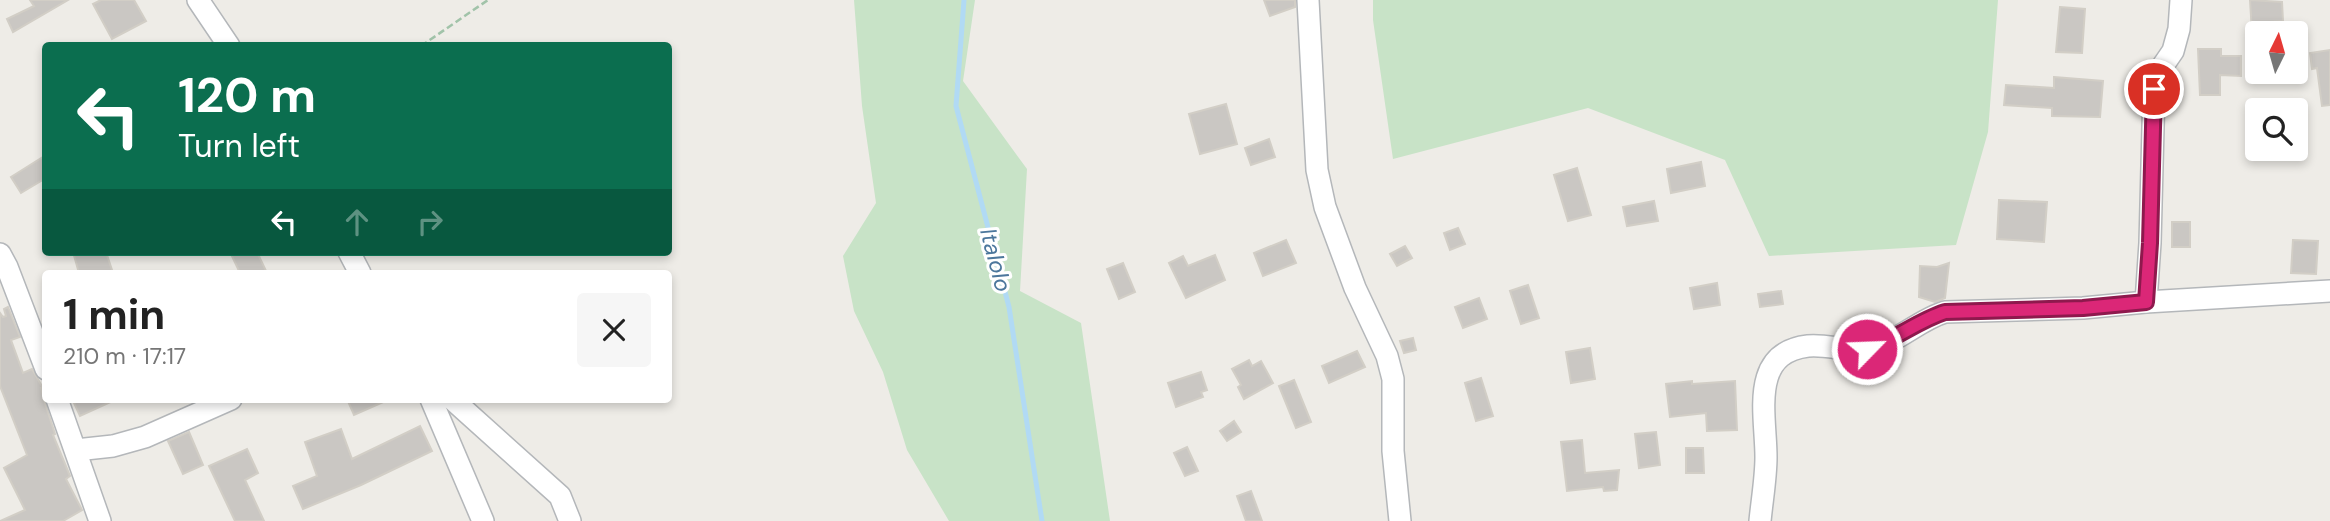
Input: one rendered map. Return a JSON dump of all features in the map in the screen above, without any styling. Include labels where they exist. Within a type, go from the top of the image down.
[{"type":"street","points":[[198,0],[226,42]]},
{"type":"street","points":[[1308,0],[1319,181],[1325,207],[1354,288],[1387,356],[1394,379],[1393,451],[1400,521]]},
{"type":"street","points":[[2146,302],[2154,89],[2160,70],[2173,51],[2179,29],[2181,0]]},
{"type":"street","points":[[0,254],[42,359]]},
{"type":"street","points":[[1760,521],[1766,459],[1763,400],[1766,377],[1775,362],[1784,354],[1808,346],[1867,349],[1885,344],[1929,317],[1945,312],[2083,308],[2330,291]]},
{"type":"street","points":[[58,403],[100,521]]},
{"type":"street","points":[[76,450],[113,446],[145,437],[222,403]]},
{"type":"street","points":[[432,403],[483,521]]},
{"type":"street","points":[[456,403],[561,496],[570,521]]},
{"type":"path","points":[[427,42],[488,0]]},
{"type":"green space","points":[[854,0],[975,0],[963,81],[1027,169],[1020,291],[1081,323],[1110,521],[949,521],[907,450],[883,372],[854,311],[843,256],[876,203],[862,106]]},
{"type":"green space","points":[[1373,0],[1998,0],[1988,132],[1956,245],[1769,256],[1725,160],[1588,108],[1393,159],[1373,20]]},
{"type":"building","points":[[30,0],[68,0],[13,32],[7,19],[34,6]]},
{"type":"building","points":[[101,0],[134,0],[146,21],[112,39],[93,4]]},
{"type":"building","points":[[1264,0],[1295,0],[1295,7],[1270,16]]},
{"type":"building","points":[[2250,0],[2282,2],[2283,21],[2251,21]]},
{"type":"building","points":[[2060,7],[2085,9],[2082,53],[2056,52]]},
{"type":"building","points":[[2198,49],[2221,49],[2221,56],[2241,56],[2241,76],[2220,75],[2220,95],[2200,95]]},
{"type":"building","points":[[2330,50],[2330,105],[2322,106],[2317,68],[2312,69],[2310,53]]},
{"type":"building","points":[[2054,77],[2103,81],[2100,117],[2052,116],[2052,108],[2004,105],[2006,85],[2054,88]]},
{"type":"building","points":[[1226,104],[1237,144],[1200,154],[1189,114]]},
{"type":"building","points":[[1269,139],[1275,157],[1251,165],[1245,148]]},
{"type":"building","points":[[42,158],[42,180],[21,193],[11,177]]},
{"type":"building","points":[[1701,162],[1705,186],[1671,193],[1667,169]]},
{"type":"building","points":[[1577,168],[1591,215],[1568,221],[1554,175]]},
{"type":"building","points":[[1999,200],[2047,202],[2044,242],[1997,239]]},
{"type":"building","points":[[1654,201],[1658,221],[1627,226],[1623,207]]},
{"type":"building","points":[[2172,222],[2190,222],[2190,247],[2172,247]]},
{"type":"building","points":[[1458,228],[1465,244],[1450,250],[1444,233]]},
{"type":"building","points":[[1286,240],[1296,263],[1263,276],[1254,253]]},
{"type":"building","points":[[2293,240],[2318,241],[2316,274],[2291,273]]},
{"type":"building","points":[[1405,246],[1412,258],[1397,266],[1390,254]]},
{"type":"building","points":[[1215,255],[1225,280],[1186,298],[1169,263],[1183,256],[1188,266]]},
{"type":"building","points":[[74,256],[107,256],[112,270],[78,270]]},
{"type":"building","points":[[232,256],[259,256],[266,270],[239,270]]},
{"type":"building","points":[[1123,263],[1135,292],[1119,299],[1107,269]]},
{"type":"building","points":[[1949,263],[1945,298],[1935,302],[1919,297],[1920,266],[1937,267]]},
{"type":"building","points":[[1717,283],[1720,305],[1694,309],[1690,288]]},
{"type":"building","points":[[1528,285],[1539,318],[1521,324],[1510,291]]},
{"type":"building","points":[[1781,291],[1783,304],[1760,307],[1758,294]]},
{"type":"building","points":[[1479,298],[1487,319],[1463,328],[1455,307]]},
{"type":"building","points":[[8,307],[20,337],[11,340],[23,373],[32,369],[42,386],[42,403],[45,403],[55,434],[53,435],[70,476],[66,479],[82,510],[63,521],[0,521],[25,510],[4,468],[27,455],[0,386],[0,313],[3,317],[6,316],[4,309]]},
{"type":"building","points":[[1413,338],[1416,350],[1404,353],[1400,341]]},
{"type":"building","points":[[1590,348],[1595,379],[1571,383],[1566,352]]},
{"type":"building","points":[[1357,351],[1365,367],[1329,383],[1322,366]]},
{"type":"building","points":[[1249,360],[1252,366],[1261,361],[1273,383],[1244,399],[1238,387],[1241,385],[1232,369]]},
{"type":"building","points":[[1201,372],[1207,390],[1201,392],[1203,397],[1176,407],[1168,383]]},
{"type":"building","points":[[1481,378],[1493,416],[1476,421],[1465,383]]},
{"type":"building","points":[[1294,380],[1311,422],[1296,428],[1279,386]]},
{"type":"building","points":[[1692,381],[1692,384],[1735,381],[1737,430],[1707,431],[1706,413],[1670,417],[1666,384]]},
{"type":"building","points":[[74,403],[108,403],[80,416]]},
{"type":"building","points":[[349,403],[381,403],[354,415]]},
{"type":"building","points":[[1234,421],[1241,432],[1227,441],[1220,431]]},
{"type":"building","points":[[420,426],[432,451],[303,509],[293,486],[317,476],[305,442],[341,429],[352,459]]},
{"type":"building","points":[[189,432],[203,465],[183,474],[168,441]]},
{"type":"building","points":[[1656,432],[1660,465],[1639,468],[1635,434]]},
{"type":"building","points":[[1582,440],[1585,473],[1619,470],[1617,490],[1604,491],[1603,487],[1567,491],[1561,442]]},
{"type":"building","points":[[1187,447],[1198,471],[1185,476],[1174,453]]},
{"type":"building","points":[[1686,448],[1703,448],[1704,473],[1686,473]]},
{"type":"building","points":[[247,449],[258,473],[245,480],[264,521],[235,521],[209,466]]},
{"type":"building","points":[[1251,491],[1262,521],[1246,521],[1237,496]]},
{"type":"waterway","name":"Italolo","points":[[964,0],[956,106],[1009,307],[1042,521]]},
{"type":"route","points":[[1867,349],[1885,344],[1929,317],[1945,312],[2083,308],[2146,302],[2154,89]]}]
